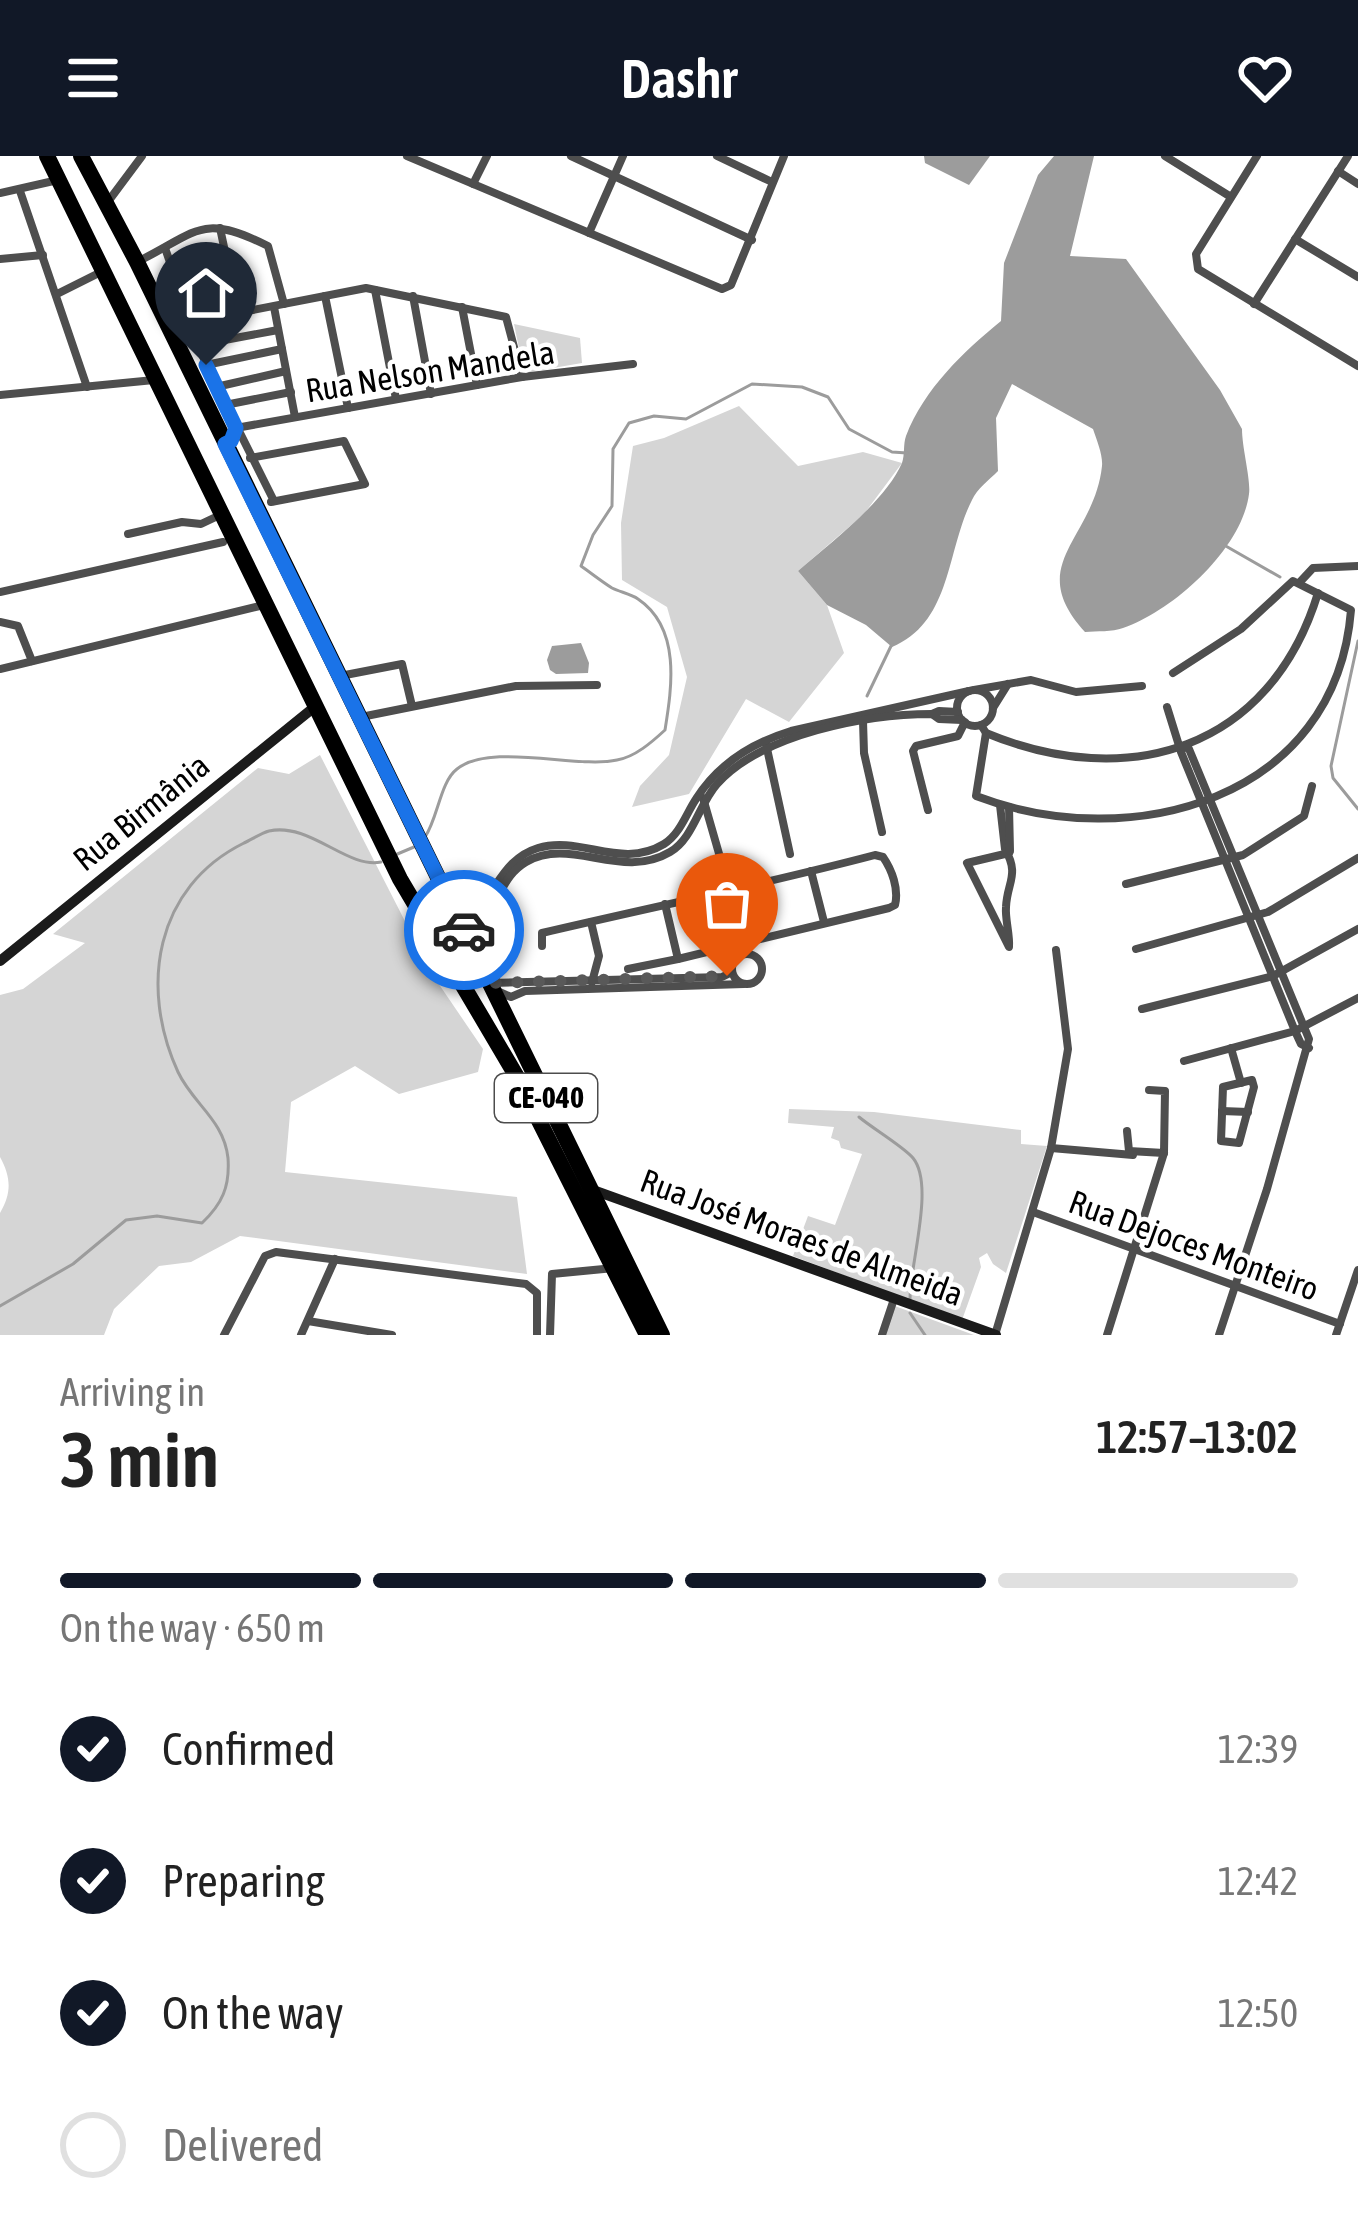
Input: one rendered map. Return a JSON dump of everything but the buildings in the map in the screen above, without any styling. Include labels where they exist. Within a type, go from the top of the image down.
[{"type":"highway","name":"CE-040","points":[[81,156],[265,503],[335,669],[600,1208],[647,1335]]},
{"type":"highway","name":"CE-040","points":[[52,164],[400,879],[662,1335]]},
{"type":"highway","points":[[302,677],[320,699],[331,699],[336,690],[335,669]]},
{"type":"highway","points":[[338,750],[333,727],[339,715],[351,717],[368,737]]},
{"type":"street","points":[[107,202],[142,156]]},
{"type":"street","points":[[407,156],[722,290],[731,285],[752,240],[784,156]]},
{"type":"street","points":[[473,184],[487,156]]},
{"type":"street","points":[[571,156],[752,240]]},
{"type":"street","points":[[589,233],[623,156]]},
{"type":"street","points":[[717,156],[772,182]]},
{"type":"street","points":[[1165,156],[1231,197]]},
{"type":"street","points":[[1257,156],[1199,250],[1195,261],[1200,273],[1358,366]]},
{"type":"street","points":[[1253,304],[1348,156]]},
{"type":"street","points":[[0,194],[20,191],[52,164]]},
{"type":"street","points":[[1338,171],[1358,184]]},
{"type":"street","points":[[20,191],[87,387]]},
{"type":"street","points":[[137,262],[204,227],[219,226],[268,246],[295,417]]},
{"type":"street","points":[[219,226],[238,313]]},
{"type":"street","points":[[1295,238],[1358,277]]},
{"type":"street","points":[[165,248],[198,345],[225,405],[227,430],[250,458],[265,503],[364,484],[344,441],[250,458]]},
{"type":"street","points":[[0,259],[43,255]]},
{"type":"street","points":[[57,294],[103,271]]},
{"type":"street","points":[[190,322],[375,290],[413,296],[508,318],[522,377]]},
{"type":"street","points":[[375,290],[396,399]]},
{"type":"street","points":[[325,296],[348,408]]},
{"type":"street","points":[[413,296],[431,394]]},
{"type":"street","points":[[462,307],[477,385]]},
{"type":"street","points":[[198,345],[278,330]]},
{"type":"street","points":[[206,365],[282,349]]},
{"type":"street","name":"Rua Nelson Mandela","points":[[227,430],[522,377],[633,364]]},
{"type":"street","points":[[216,387],[286,371]]},
{"type":"street","points":[[0,395],[156,380]]},
{"type":"street","points":[[225,405],[291,392]]},
{"type":"street","points":[[128,534],[182,522],[197,525],[222,514]]},
{"type":"street","points":[[0,592],[223,542]]},
{"type":"street","points":[[1299,583],[1313,568],[1358,566]]},
{"type":"street","points":[[1008,684],[984,729],[976,796],[1054,817],[1103,820],[1154,815],[1207,800],[1276,760],[1325,706],[1351,610],[1293,581],[1241,629],[1173,673]]},
{"type":"street","points":[[862,719],[958,717],[1031,751],[1086,760],[1141,758],[1182,746],[1221,726],[1266,686],[1300,637],[1318,593]]},
{"type":"street","points":[[0,669],[266,604]]},
{"type":"street","points":[[0,622],[17,626],[32,661]]},
{"type":"street","points":[[335,669],[402,664],[412,706]]},
{"type":"street","points":[[466,933],[489,911],[511,874],[536,857],[565,853],[617,863],[663,850],[681,835],[701,797],[766,744],[924,701],[1031,680],[1088,693],[1142,686]]},
{"type":"street","points":[[359,717],[516,686],[597,685]]},
{"type":"street","points":[[971,691],[989,697],[993,709]]},
{"type":"street","points":[[928,810],[914,751],[916,746],[958,736],[960,700],[971,691]]},
{"type":"street","points":[[950,695],[958,717]]},
{"type":"street","points":[[924,701],[929,715]]},
{"type":"street","name":"Rua Birmânia","points":[[0,961],[316,705]]},
{"type":"street","points":[[1167,706],[1182,746],[1189,749],[1300,1029],[1301,1044],[1309,1048],[1219,1335]]},
{"type":"street","points":[[862,719],[864,753],[882,832]]},
{"type":"street","points":[[766,744],[790,854]]},
{"type":"street","points":[[1126,884],[1231,859],[1304,816],[1312,786]]},
{"type":"street","points":[[701,797],[724,871]]},
{"type":"street","points":[[1004,806],[1014,878],[1005,905],[1009,947],[967,862],[1009,853]]},
{"type":"street","points":[[454,910],[470,912],[482,906],[506,868],[541,848],[565,845],[618,855],[649,855]]},
{"type":"street","points":[[542,946],[542,933],[879,855],[897,890],[893,907],[628,969]]},
{"type":"street","points":[[1136,949],[1255,918],[1358,858]]},
{"type":"street","points":[[811,871],[824,922]]},
{"type":"street","points":[[737,887],[752,940]]},
{"type":"street","points":[[664,904],[678,959]]},
{"type":"street","points":[[988,909],[1005,905]]},
{"type":"street","points":[[591,922],[599,956],[592,985]]},
{"type":"street","points":[[1142,1009],[1278,975],[1358,929]]},
{"type":"street","points":[[995,1335],[1051,1148],[1068,1045],[1056,950]]},
{"type":"street","points":[[492,986],[512,997],[525,991],[592,985],[722,977],[741,956],[751,954],[762,969],[760,978],[744,984],[592,985],[492,986]]},
{"type":"street","points":[[732,971],[744,984]]},
{"type":"street","points":[[1184,1061],[1300,1029],[1358,998]]},
{"type":"street","points":[[1231,1048],[1240,1083]]},
{"type":"street","points":[[1252,1080],[1254,1087],[1239,1143],[1221,1141],[1223,1088],[1240,1083],[1252,1080]]},
{"type":"street","points":[[1106,1335],[1164,1155],[1165,1091],[1149,1090]]},
{"type":"street","points":[[1222,1111],[1247,1112]]},
{"type":"street","points":[[1127,1131],[1127,1150],[1164,1155]]},
{"type":"street","points":[[1051,1148],[1164,1155]]},
{"type":"street","name":"Rua José Moraes de Almeida","points":[[590,1189],[652,1215]]},
{"type":"street","name":"Rua José Moraes de Almeida","points":[[600,1208],[612,1202],[995,1335]]},
{"type":"street","name":"Rua Dejoces Monteiro","points":[[1033,1212],[1340,1324]]},
{"type":"street","points":[[224,1335],[266,1256],[276,1252],[530,1286],[537,1294],[538,1335]]},
{"type":"street","points":[[301,1335],[335,1259]]},
{"type":"street","points":[[550,1335],[552,1274],[618,1260]]},
{"type":"street","points":[[1336,1335],[1358,1270]]},
{"type":"street","points":[[881,1335],[893,1301]]},
{"type":"street","name":"Rua José Moraes de Almeida","points":[[893,1301],[979,1335]]},
{"type":"street","points":[[308,1321],[392,1335]]},
{"type":"shaded area","points":[[924,156],[990,156],[969,185],[925,163]]},
{"type":"shaded area","points":[[1054,156],[1094,156],[1070,256],[1126,259],[1220,390],[1242,429],[1249,488],[1244,515],[1219,556],[1163,608],[1123,628],[1085,632],[1060,588],[1061,569],[1096,492],[1102,466],[1099,448],[1093,429],[1012,384],[996,418],[998,471],[972,500],[937,603],[912,636],[892,647],[866,625],[827,605],[798,571],[883,493],[902,463],[906,436],[923,402],[959,358],[1001,321],[1004,263],[1038,175]]},
{"type":"shaded area","points":[[514,324],[580,338],[582,363],[524,373]]},
{"type":"shaded area","points":[[739,406],[798,466],[863,452],[902,463],[864,514],[798,571],[827,605],[844,653],[789,722],[746,699],[689,794],[632,807],[640,786],[669,755],[687,677],[667,607],[622,580],[621,523],[633,446]]},
{"type":"shaded area","points":[[581,643],[588,673],[550,670],[547,660],[552,646]]},
{"type":"shaded area","points":[[320,755],[432,974],[483,1049],[478,1072],[399,1094],[355,1066],[291,1102],[285,1172],[517,1197],[527,1274],[240,1236],[191,1262],[159,1266],[114,1309],[104,1335],[0,1335],[0,1213],[9,1185],[0,1157],[0,995],[23,989],[85,943],[53,934],[258,768],[289,774]]},
{"type":"shaded area","points":[[789,1109],[874,1112],[1021,1130],[1021,1144],[1047,1146],[1006,1273],[987,1253],[979,1258],[981,1267],[962,1320],[793,1256],[808,1216],[835,1225],[862,1154],[841,1148],[831,1138],[834,1127],[788,1123]]},
{"type":"shaded area","points":[[892,1305],[974,1335],[883,1335]]},
{"type":"waterway","points":[[425,837],[451,775],[472,761],[491,757],[617,760],[637,752],[665,730],[670,659],[661,626],[638,599],[581,566],[612,506],[613,449],[629,423],[654,416],[686,419],[752,384],[802,387],[828,397],[849,429],[892,452],[907,453]]},
{"type":"waterway","points":[[1224,545],[1280,577]]},
{"type":"waterway","points":[[1358,641],[1331,766],[1333,778],[1358,809]]},
{"type":"waterway","points":[[867,696],[892,644]]},
{"type":"waterway","points":[[0,1306],[73,1264],[126,1220],[157,1216],[202,1223],[223,1194],[228,1158],[221,1133],[178,1072],[159,1007],[163,942],[191,885],[214,862],[269,831],[299,833],[355,859],[381,862]]},
{"type":"waterway","points":[[395,855],[414,847]]},
{"type":"waterway","points":[[859,1117],[909,1154],[919,1170],[922,1205],[910,1299]]},
{"type":"waterway","points":[[910,1313],[925,1335]]},
{"type":"way so far","points":[[464,930],[490,983],[727,976]]},
{"type":"route","points":[[206,365],[236,428],[225,444],[464,930]]}]
